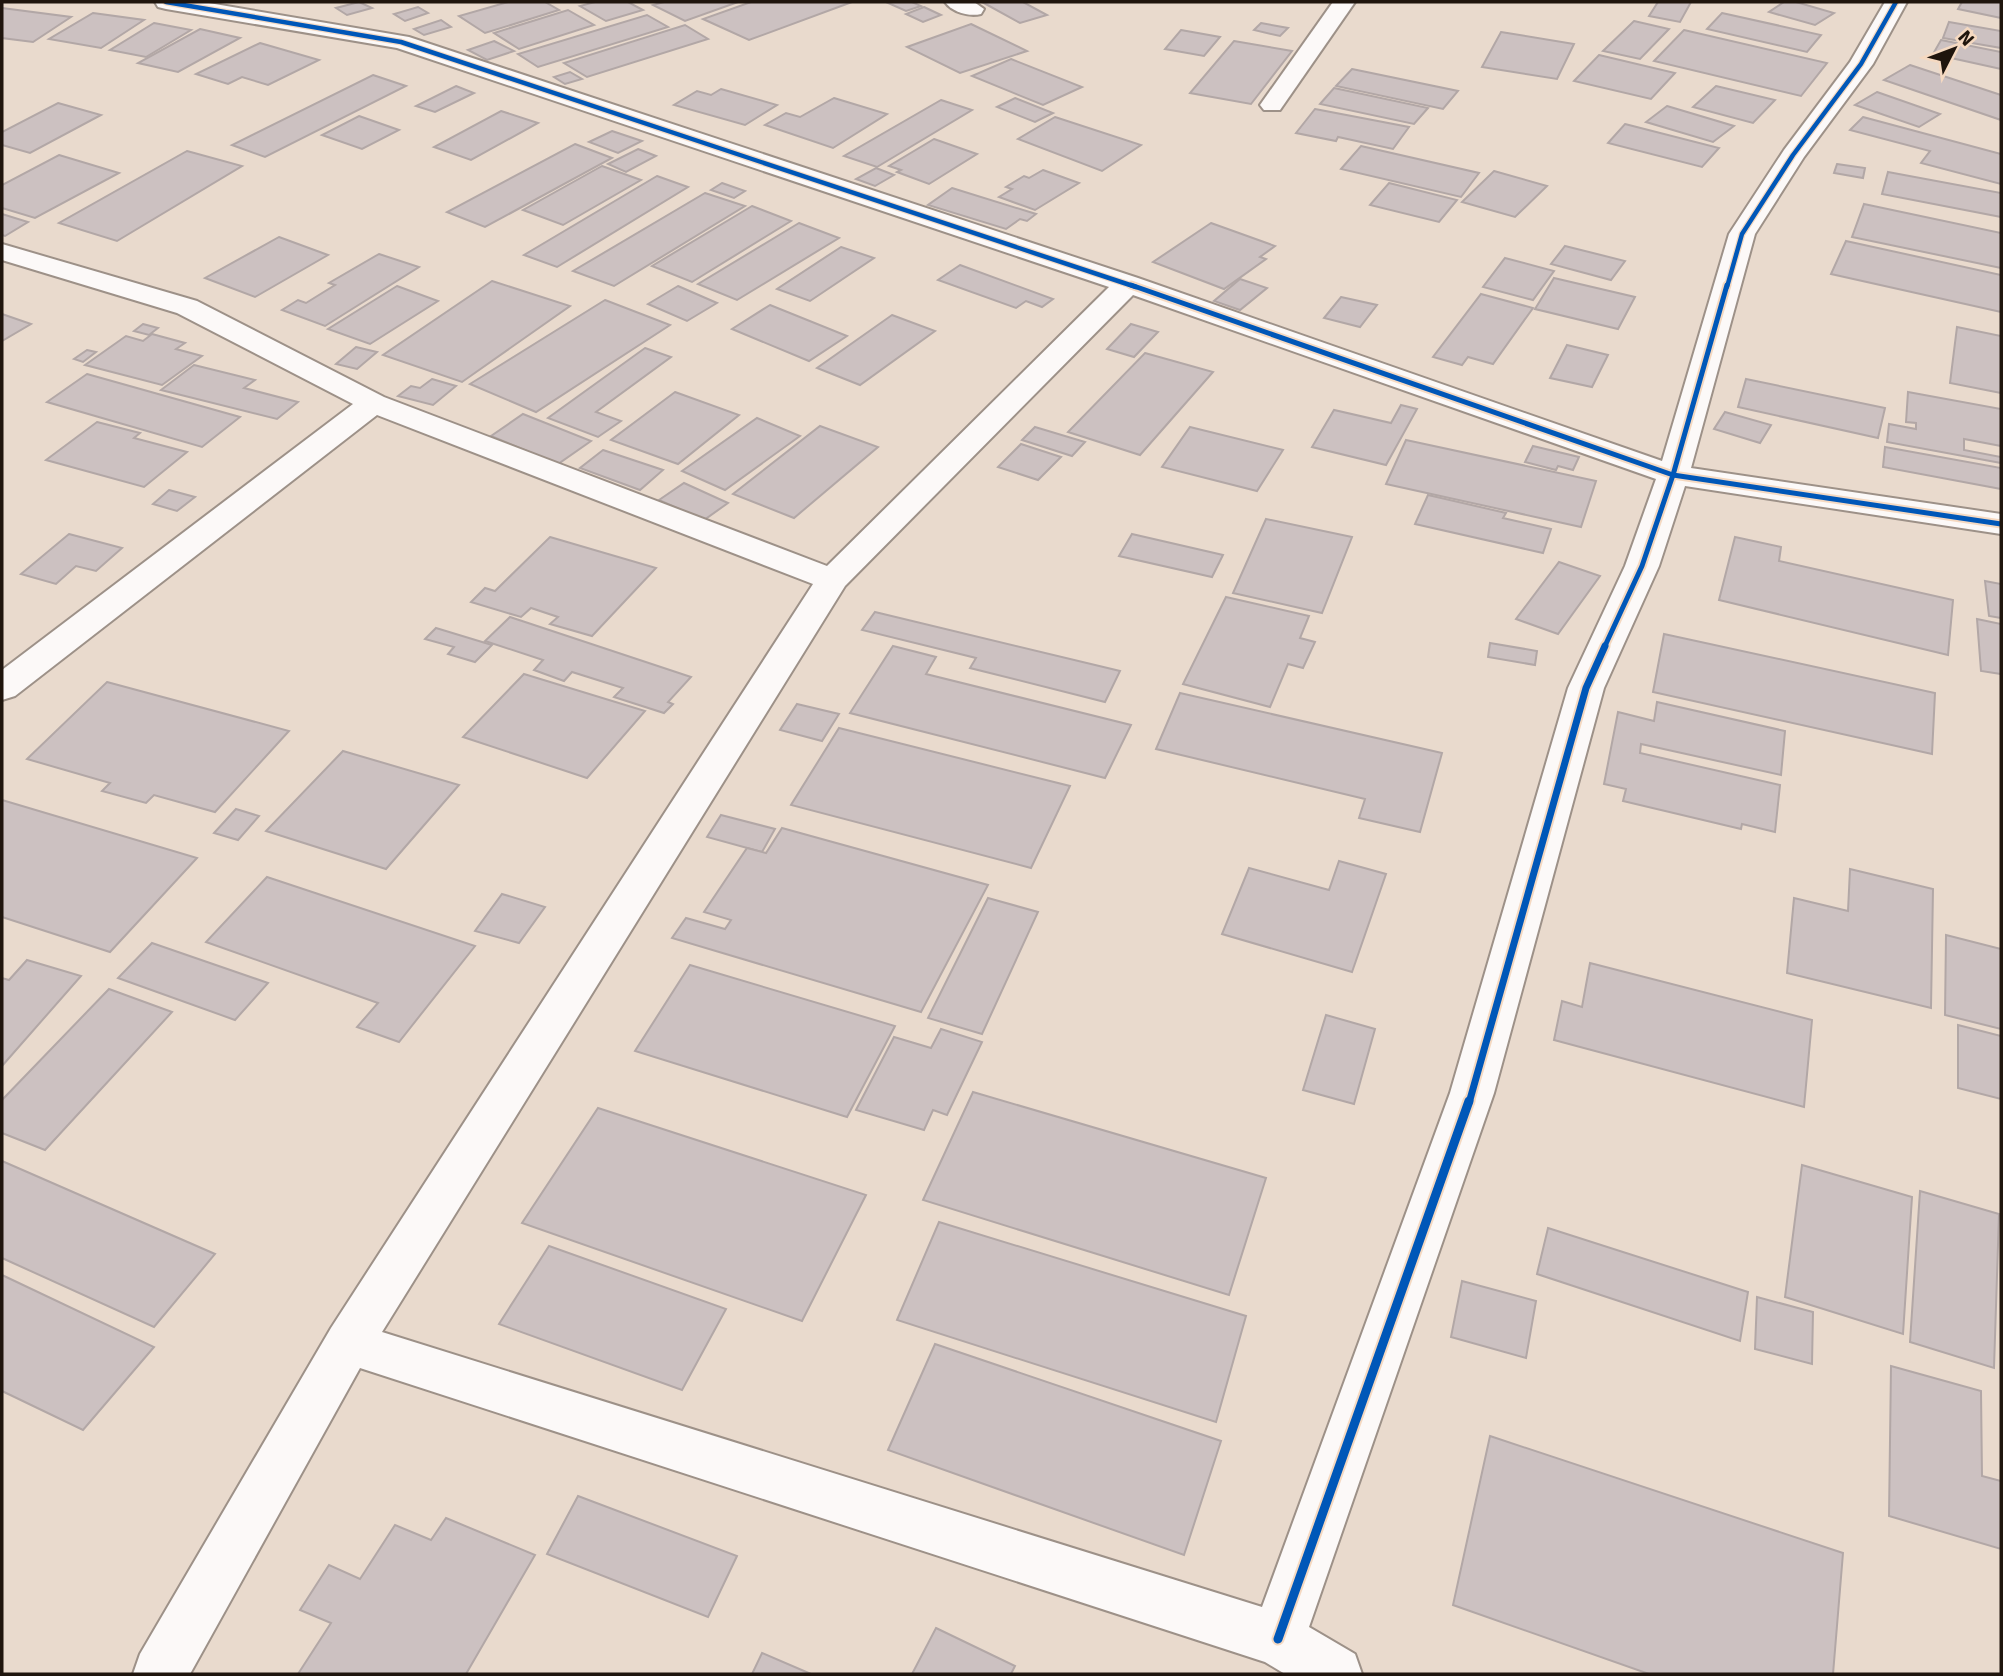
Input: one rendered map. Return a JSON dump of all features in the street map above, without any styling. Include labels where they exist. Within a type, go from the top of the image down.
[{"type":"street","points":[[166,2],[401,42],[1128,284],[1673,475],[2001,523]]},
{"type":"street","points":[[1272,105],[1344,2]]},
{"type":"street","points":[[1279,1639],[1472,1093],[1586,688],[1642,566],[1673,475],[1742,234],[1793,155],[1861,64],[1896,2]]},
{"type":"street","points":[[2,252],[187,307],[373,403],[832,580]]},
{"type":"street","points":[[160,1674],[348,1343],[832,580],[1128,284]]},
{"type":"street","points":[[2,688],[373,403]]},
{"type":"street","points":[[348,1343],[1279,1639],[1335,1674]]},
{"type":"building","points":[[359,2],[372,8],[347,15],[336,8]]},
{"type":"building","points":[[508,2],[545,2],[559,10],[485,33],[459,16]]},
{"type":"building","points":[[595,2],[628,2],[643,10],[606,21],[580,6]]},
{"type":"building","points":[[664,2],[738,2],[685,21],[653,5]]},
{"type":"building","points":[[751,2],[852,2],[749,40],[703,19]]},
{"type":"building","points":[[886,2],[912,2],[921,6],[906,11]]},
{"type":"building","points":[[982,2],[1023,2],[1047,15],[1020,23]]},
{"type":"building","points":[[1658,2],[1691,2],[1680,22],[1649,16]]},
{"type":"building","points":[[1784,2],[1796,2],[1834,13],[1815,25],[1769,12]]},
{"type":"building","points":[[1962,2],[2001,2],[2001,18],[1958,9]]},
{"type":"building","points":[[418,7],[428,13],[405,21],[394,14]]},
{"type":"building","points":[[924,7],[941,15],[923,22],[906,14]]},
{"type":"building","points":[[2,8],[71,17],[33,42],[2,38]]},
{"type":"building","points":[[568,10],[594,25],[519,49],[494,33]]},
{"type":"building","points":[[93,13],[144,20],[101,48],[49,39]]},
{"type":"building","points":[[1722,13],[1821,35],[1807,52],[1707,29]]},
{"type":"building","points":[[647,15],[668,27],[538,67],[518,54]]},
{"type":"building","points":[[441,20],[451,27],[424,35],[414,29]]},
{"type":"building","points":[[1634,21],[1669,29],[1640,59],[1603,51]]},
{"type":"building","points":[[1949,22],[2001,31],[2001,48],[1943,38]]},
{"type":"building","points":[[154,23],[191,30],[146,57],[110,50]]},
{"type":"building","points":[[1261,23],[1288,28],[1280,36],[1254,30]]},
{"type":"building","points":[[971,24],[1027,51],[960,73],[907,47]]},
{"type":"building","points":[[685,25],[708,39],[587,77],[564,63]]},
{"type":"building","points":[[200,29],[240,38],[178,72],[138,63]]},
{"type":"building","points":[[1181,30],[1220,37],[1204,56],[1165,49]]},
{"type":"building","points":[[1684,30],[1827,63],[1801,96],[1654,61]]},
{"type":"building","points":[[1501,32],[1574,44],[1557,79],[1482,67]]},
{"type":"building","points":[[1941,40],[2001,52],[2001,69],[1933,54]]},
{"type":"building","points":[[494,41],[514,51],[487,60],[468,50]]},
{"type":"building","points":[[1234,41],[1292,51],[1251,104],[1190,93]]},
{"type":"building","points":[[260,43],[319,60],[268,85],[242,77],[228,84],[196,74]]},
{"type":"building","points":[[1599,55],[1675,73],[1651,99],[1574,81]]},
{"type":"building","points":[[1011,59],[1082,87],[1043,105],[972,76]]},
{"type":"building","points":[[1910,65],[2001,95],[2001,120],[1884,80]]},
{"type":"building","points":[[1352,69],[1458,91],[1443,109],[1336,86]]},
{"type":"building","points":[[570,72],[582,79],[565,84],[554,77]]},
{"type":"building","points":[[373,75],[406,86],[265,157],[232,145]]},
{"type":"building","points":[[456,86],[474,93],[435,112],[416,106]]},
{"type":"building","points":[[1716,86],[1775,100],[1753,123],[1693,107]]},
{"type":"building","points":[[1334,88],[1428,108],[1414,124],[1320,104]]},
{"type":"building","points":[[721,89],[777,105],[745,125],[674,105],[697,91],[711,95]]},
{"type":"building","points":[[1877,92],[1940,114],[1919,127],[1855,105]]},
{"type":"building","points":[[834,98],[887,114],[833,148],[765,125],[786,113],[800,117]]},
{"type":"building","points":[[1015,98],[1053,113],[1035,122],[997,107]]},
{"type":"building","points":[[941,100],[972,110],[877,167],[844,156]]},
{"type":"building","points":[[58,103],[101,115],[30,153],[2,145],[2,132]]},
{"type":"building","points":[[1667,106],[1734,126],[1713,142],[1646,122]]},
{"type":"building","points":[[1315,109],[1409,127],[1393,149],[1338,137],[1336,141],[1296,133]]},
{"type":"building","points":[[501,111],[538,123],[471,160],[434,147]]},
{"type":"building","points":[[359,116],[399,130],[362,149],[322,135]]},
{"type":"building","points":[[1055,117],[1141,145],[1102,171],[1018,139]]},
{"type":"building","points":[[1863,117],[2001,154],[2001,184],[1921,163],[1930,151],[1850,130]]},
{"type":"building","points":[[1625,124],[1719,148],[1702,167],[1608,143]]},
{"type":"building","points":[[612,131],[642,141],[618,153],[589,142]]},
{"type":"building","points":[[934,139],[977,154],[929,184],[897,172],[901,170],[889,166]]},
{"type":"building","points":[[575,144],[612,158],[485,227],[447,212]]},
{"type":"building","points":[[1361,146],[1479,173],[1461,197],[1341,169]]},
{"type":"building","points":[[638,149],[656,156],[626,172],[608,164]]},
{"type":"building","points":[[187,151],[242,166],[117,241],[59,223]]},
{"type":"building","points":[[59,155],[119,173],[35,218],[2,208],[2,185]]},
{"type":"building","points":[[1837,164],[1865,168],[1863,178],[1834,173]]},
{"type":"building","points":[[602,166],[641,180],[563,225],[523,210]]},
{"type":"building","points":[[876,168],[894,175],[875,186],[856,179]]},
{"type":"building","points":[[1043,170],[1079,183],[1035,210],[999,197],[1012,189],[1006,187],[1024,176],[1029,178]]},
{"type":"building","points":[[1494,171],[1547,186],[1515,217],[1462,202]]},
{"type":"building","points":[[1888,172],[2001,193],[2001,217],[1882,194]]},
{"type":"building","points":[[657,176],[688,187],[557,267],[524,255]]},
{"type":"building","points":[[722,183],[745,191],[734,198],[711,190]]},
{"type":"building","points":[[1389,183],[1457,200],[1439,222],[1370,205]]},
{"type":"building","points":[[952,188],[1036,214],[1027,221],[1020,219],[1006,229],[928,205]]},
{"type":"building","points":[[705,193],[745,206],[614,286],[573,271]]},
{"type":"building","points":[[1864,204],[2001,233],[2001,268],[1852,237]]},
{"type":"building","points":[[752,206],[791,221],[692,282],[652,266]]},
{"type":"building","points":[[2,214],[28,222],[5,236],[2,235]]},
{"type":"building","points":[[799,223],[839,238],[737,300],[698,284]]},
{"type":"building","points":[[1211,223],[1275,246],[1260,257],[1266,259],[1224,289],[1153,262]]},
{"type":"building","points":[[279,237],[328,255],[255,297],[205,278]]},
{"type":"building","points":[[1846,241],[2001,275],[2001,312],[1831,274]]},
{"type":"building","points":[[1565,246],[1625,261],[1611,280],[1551,264]]},
{"type":"building","points":[[841,247],[874,258],[810,301],[777,289]]},
{"type":"building","points":[[379,254],[419,267],[325,326],[282,310],[298,300],[306,303],[335,285],[329,283]]},
{"type":"building","points":[[1505,258],[1554,271],[1533,300],[1483,287]]},
{"type":"building","points":[[960,265],[1053,299],[1042,307],[1026,301],[1016,308],[938,280]]},
{"type":"building","points":[[1554,278],[1635,297],[1618,329],[1535,309]]},
{"type":"building","points":[[1240,279],[1267,288],[1240,310],[1214,301]]},
{"type":"building","points":[[492,281],[570,306],[462,382],[383,355]]},
{"type":"building","points":[[397,286],[438,301],[370,344],[328,329]]},
{"type":"building","points":[[678,286],[717,303],[687,321],[648,304]]},
{"type":"building","points":[[1481,294],[1533,308],[1493,364],[1468,357],[1462,365],[1433,357]]},
{"type":"building","points":[[1341,297],[1377,305],[1360,327],[1324,318]]},
{"type":"building","points":[[605,300],[670,325],[536,412],[470,384]]},
{"type":"building","points":[[770,305],[847,336],[809,361],[732,329]]},
{"type":"building","points":[[2,314],[31,324],[2,341]]},
{"type":"building","points":[[892,315],[935,331],[860,385],[817,368]]},
{"type":"building","points":[[143,324],[158,328],[149,335],[134,331]]},
{"type":"building","points":[[1131,324],[1158,332],[1134,357],[1107,349]]},
{"type":"building","points":[[1957,327],[2001,336],[2001,393],[1950,383]]},
{"type":"building","points":[[152,334],[185,343],[176,349],[202,356],[162,385],[85,365],[126,336],[143,341]]},
{"type":"building","points":[[1567,345],[1608,355],[1592,387],[1550,378]]},
{"type":"building","points":[[356,347],[377,352],[357,369],[336,364]]},
{"type":"building","points":[[645,348],[671,357],[596,412],[621,421],[598,437],[548,418]]},
{"type":"building","points":[[87,350],[96,352],[83,362],[74,359]]},
{"type":"building","points":[[1145,353],[1213,372],[1140,455],[1068,432]]},
{"type":"building","points":[[194,365],[255,380],[244,388],[298,402],[277,419],[161,390]]},
{"type":"building","points":[[87,374],[240,417],[202,447],[47,402]]},
{"type":"building","points":[[432,379],[456,386],[433,405],[398,396],[411,386],[420,388]]},
{"type":"building","points":[[1746,379],[1885,408],[1878,438],[1738,407]]},
{"type":"building","points":[[675,392],[739,415],[678,464],[611,440]]},
{"type":"building","points":[[1908,392],[2001,409],[2001,446],[1964,439],[1964,450],[2001,457],[2001,463],[1887,442],[1889,424],[1916,429],[1916,423],[1906,422]]},
{"type":"building","points":[[1401,405],[1417,409],[1386,465],[1312,447],[1334,410],[1391,423]]},
{"type":"building","points":[[1725,412],[1771,425],[1760,443],[1714,429]]},
{"type":"building","points":[[523,414],[591,441],[558,464],[491,436]]},
{"type":"building","points":[[757,418],[800,436],[725,490],[682,471]]},
{"type":"building","points":[[97,422],[140,433],[134,438],[187,452],[144,487],[46,460]]},
{"type":"building","points":[[820,426],[878,447],[794,518],[733,494]]},
{"type":"building","points":[[1035,427],[1085,442],[1072,456],[1022,440]]},
{"type":"building","points":[[1190,427],[1283,450],[1257,491],[1162,467]]},
{"type":"building","points":[[1406,440],[1596,481],[1581,527],[1386,484]]},
{"type":"building","points":[[1021,444],[1061,457],[1038,480],[998,467]]},
{"type":"building","points":[[1533,446],[1579,457],[1573,470],[1558,466],[1556,470],[1525,462]]},
{"type":"building","points":[[1885,447],[2001,468],[2001,489],[1883,467]]},
{"type":"building","points":[[603,450],[663,470],[640,490],[580,468]]},
{"type":"building","points":[[684,483],[728,503],[704,520],[659,500]]},
{"type":"building","points":[[169,490],[195,497],[177,511],[153,504]]},
{"type":"building","points":[[1428,495],[1506,513],[1503,518],[1551,529],[1543,553],[1415,524]]},
{"type":"building","points":[[1266,519],[1352,537],[1322,613],[1233,593]]},
{"type":"building","points":[[69,534],[122,548],[96,571],[76,566],[56,584],[21,574]]},
{"type":"building","points":[[1132,534],[1223,555],[1212,577],[1119,556]]},
{"type":"building","points":[[550,537],[656,568],[592,636],[550,624],[558,617],[531,608],[521,617],[471,602],[485,588],[495,591]]},
{"type":"building","points":[[1735,537],[1781,547],[1779,561],[1953,600],[1948,655],[1719,600]]},
{"type":"building","points":[[1559,562],[1600,576],[1558,634],[1516,619]]},
{"type":"building","points":[[1985,581],[2001,584],[2001,618],[1989,616]]},
{"type":"building","points":[[1226,597],[1309,616],[1300,638],[1315,642],[1303,668],[1288,664],[1270,707],[1183,684]]},
{"type":"building","points":[[875,612],[1120,671],[1105,702],[970,668],[976,658],[862,630]]},
{"type":"building","points":[[510,617],[691,677],[668,702],[673,704],[664,713],[614,697],[623,688],[572,672],[564,681],[534,670],[543,660],[485,641]]},
{"type":"building","points":[[1977,619],[2001,624],[2001,674],[1981,671]]},
{"type":"building","points":[[436,628],[492,645],[475,662],[448,654],[454,647],[425,639]]},
{"type":"building","points":[[1664,634],[1935,693],[1932,754],[1653,692]]},
{"type":"building","points":[[1490,643],[1537,651],[1535,665],[1488,657]]},
{"type":"building","points":[[893,646],[936,657],[926,674],[1131,725],[1105,778],[850,713]]},
{"type":"building","points":[[524,674],[645,711],[587,778],[463,737]]},
{"type":"building","points":[[107,682],[289,731],[215,812],[154,795],[146,803],[102,791],[110,783],[27,759]]},
{"type":"building","points":[[1180,693],[1442,753],[1420,832],[1359,818],[1365,799],[1156,749]]},
{"type":"building","points":[[1657,702],[1785,731],[1781,775],[1641,744],[1640,753],[1780,785],[1775,832],[1742,824],[1741,829],[1623,801],[1626,789],[1604,784],[1618,712],[1654,721]]},
{"type":"building","points":[[797,704],[839,714],[822,741],[780,730]]},
{"type":"building","points":[[839,728],[1070,786],[1031,868],[791,805]]},
{"type":"building","points":[[343,751],[459,785],[386,869],[266,831]]},
{"type":"building","points":[[2,800],[197,858],[110,952],[2,917]]},
{"type":"building","points":[[236,809],[259,816],[238,840],[214,833]]},
{"type":"building","points":[[721,815],[775,829],[762,852],[707,837]]},
{"type":"building","points":[[782,828],[988,885],[921,1012],[672,938],[686,918],[725,929],[731,920],[704,912],[747,848],[766,853]]},
{"type":"building","points":[[1339,861],[1386,874],[1352,972],[1222,934],[1249,868],[1329,890]]},
{"type":"building","points":[[1850,869],[1933,889],[1931,1008],[1787,973],[1794,898],[1848,911]]},
{"type":"building","points":[[267,877],[475,946],[399,1042],[357,1027],[378,1003],[206,942]]},
{"type":"building","points":[[502,894],[545,907],[519,943],[475,931]]},
{"type":"building","points":[[988,898],[1038,912],[982,1034],[928,1018]]},
{"type":"building","points":[[1946,935],[2001,949],[2001,1029],[1945,1015]]},
{"type":"building","points":[[152,943],[268,983],[235,1020],[118,978]]},
{"type":"building","points":[[27,960],[81,976],[2,1066],[2,978],[9,980]]},
{"type":"building","points":[[1590,963],[1812,1020],[1804,1107],[1554,1040],[1562,1001],[1582,1007]]},
{"type":"building","points":[[690,965],[895,1026],[847,1117],[635,1051]]},
{"type":"building","points":[[109,989],[172,1012],[45,1150],[2,1133],[2,1100]]},
{"type":"building","points":[[1326,1015],[1375,1029],[1354,1104],[1303,1090]]},
{"type":"building","points":[[1958,1025],[2001,1036],[2001,1099],[1958,1088]]},
{"type":"building","points":[[941,1029],[982,1042],[947,1115],[933,1110],[924,1130],[856,1110],[894,1037],[931,1048]]},
{"type":"building","points":[[973,1092],[1266,1178],[1229,1295],[923,1200]]},
{"type":"building","points":[[598,1108],[866,1195],[802,1321],[522,1223]]},
{"type":"building","points":[[2,1161],[215,1254],[154,1327],[2,1258]]},
{"type":"building","points":[[1802,1165],[1912,1197],[1903,1334],[1785,1297]]},
{"type":"building","points":[[1920,1191],[1999,1214],[1994,1368],[1910,1342]]},
{"type":"building","points":[[939,1222],[1246,1316],[1216,1422],[897,1320]]},
{"type":"building","points":[[1548,1228],[1748,1292],[1740,1341],[1537,1274]]},
{"type":"building","points":[[549,1246],[726,1309],[682,1390],[499,1324]]},
{"type":"building","points":[[2,1275],[154,1347],[83,1430],[2,1391]]},
{"type":"building","points":[[1462,1281],[1536,1301],[1526,1358],[1451,1337]]},
{"type":"building","points":[[1757,1297],[1813,1312],[1812,1364],[1755,1349]]},
{"type":"building","points":[[935,1344],[1221,1441],[1184,1555],[888,1450]]},
{"type":"building","points":[[1891,1366],[1981,1391],[1982,1476],[2001,1481],[2001,1549],[1889,1516]]},
{"type":"building","points":[[1490,1436],[1843,1553],[1833,1674],[1649,1674],[1453,1605]]},
{"type":"building","points":[[578,1496],[737,1556],[708,1617],[547,1554]]},
{"type":"building","points":[[446,1518],[535,1555],[466,1674],[298,1674],[331,1623],[300,1610],[329,1565],[360,1579],[395,1525],[431,1540]]},
{"type":"building","points":[[936,1628],[1015,1666],[1011,1674],[912,1674]]},
{"type":"building","points":[[762,1653],[811,1674],[752,1674]]},
{"type":"cycle path","points":[[166,2],[401,42],[1128,284],[1673,475],[2001,524]]},
{"type":"cycle path","points":[[1278,1639],[1472,1093],[1586,688],[1642,566],[1673,475],[1742,234],[1793,155],[1861,64],[1896,2]]}]
